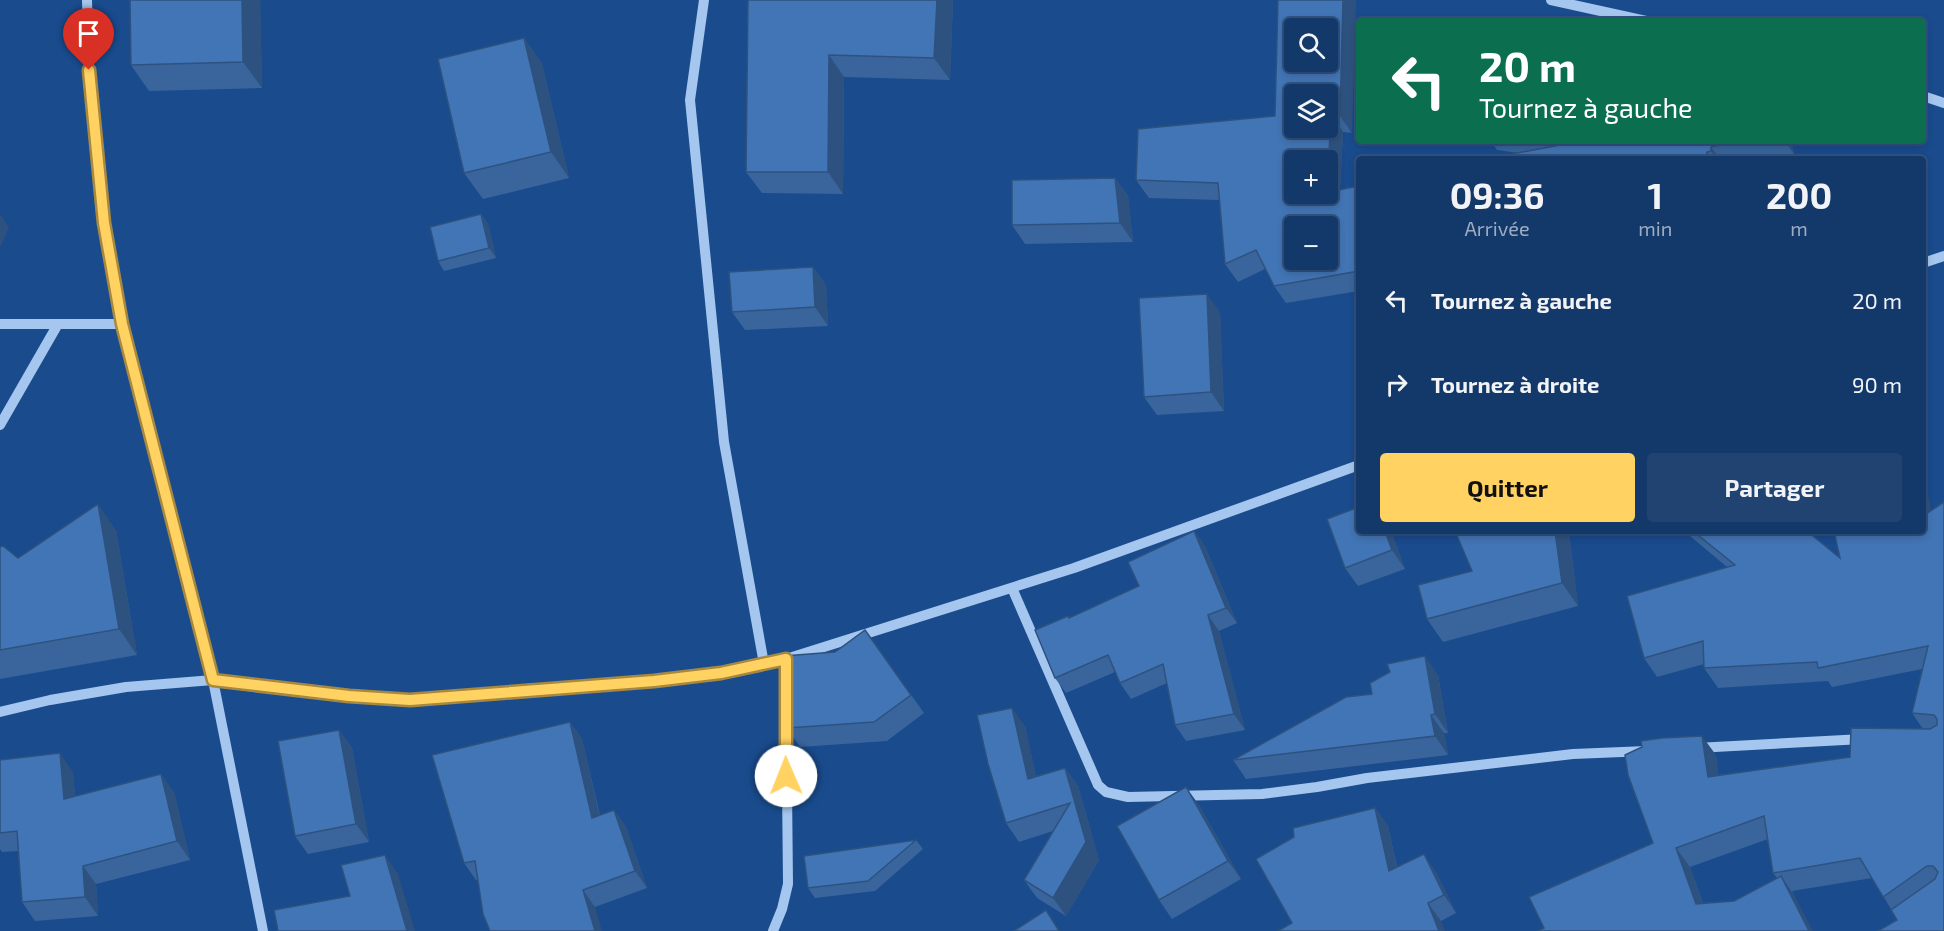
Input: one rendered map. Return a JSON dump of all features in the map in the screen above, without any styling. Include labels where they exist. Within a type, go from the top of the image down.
[{"type":"street","points":[[87,0],[89,70],[104,223],[122,324],[213,680],[263,931]]},
{"type":"street","points":[[704,0],[690,100],[724,442],[764,663]]},
{"type":"street","points":[[1551,0],[1632,18]]},
{"type":"street","points":[[1926,97],[1944,103]]},
{"type":"street","points":[[1926,262],[1944,256]]},
{"type":"street","points":[[0,324],[122,324]]},
{"type":"street","points":[[0,425],[58,324]]},
{"type":"street","points":[[0,712],[50,699],[126,687],[213,680],[349,696],[410,700],[610,685],[721,673],[764,663],[786,669],[1356,466]]},
{"type":"street","points":[[1012,588],[1098,785],[1106,792],[1128,797],[1262,794],[1367,778],[1573,754],[1656,750]]},
{"type":"street","points":[[773,931],[782,909],[788,884],[786,669]]},
{"type":"street","points":[[1679,749],[1874,738]]},
{"type":"building","points":[[130,0],[242,0],[243,62],[131,65]]},
{"type":"building","points":[[748,0],[937,0],[934,58],[829,55],[828,172],[746,172]]},
{"type":"building","points":[[1278,0],[1343,0],[1340,116],[1338,116],[1338,84],[1284,84],[1284,138],[1330,138],[1329,150],[1284,150],[1284,204],[1338,204],[1338,190],[1356,187],[1356,272],[1274,286],[1256,250],[1225,264],[1218,183],[1136,180],[1138,129],[1275,116]]},
{"type":"building","points":[[524,38],[551,152],[464,173],[438,59]]},
{"type":"building","points":[[1565,144],[1725,144],[1711,147],[1711,151],[1707,152],[1706,156],[1501,156]]},
{"type":"building","points":[[1115,178],[1120,223],[1012,225],[1012,180]]},
{"type":"building","points":[[481,214],[489,248],[438,261],[430,227]]},
{"type":"building","points":[[813,267],[815,307],[732,312],[729,272]]},
{"type":"building","points":[[1207,294],[1211,392],[1144,397],[1139,298]]},
{"type":"building","points":[[1944,502],[1944,931],[1878,931],[1897,920],[1891,910],[1935,879],[1938,872],[1933,866],[1927,866],[1883,897],[1860,858],[1773,873],[1764,816],[1676,848],[1696,904],[1734,901],[1781,876],[1809,931],[1537,931],[1544,928],[1529,897],[1653,843],[1628,775],[1625,755],[1642,747],[1641,741],[1702,736],[1708,777],[1850,757],[1851,728],[1930,729],[1937,725],[1934,715],[1912,713],[1928,646],[1818,668],[1817,662],[1704,668],[1703,641],[1644,658],[1627,596],[1735,565],[1697,534],[1811,534],[1840,558],[1835,534],[1926,534],[1926,514]]},
{"type":"building","points":[[98,504],[119,629],[0,650],[0,547],[3,546],[18,558]]},
{"type":"building","points":[[1356,508],[1356,534],[1386,534],[1392,550],[1345,568],[1327,519]]},
{"type":"building","points":[[1194,531],[1226,608],[1208,615],[1234,714],[1175,725],[1163,664],[1120,683],[1108,655],[1055,678],[1035,630],[1068,616],[1069,618],[1139,586],[1128,562]]},
{"type":"building","points":[[1456,534],[1555,534],[1562,583],[1427,619],[1418,585],[1472,571]]},
{"type":"building","points":[[865,630],[911,695],[874,722],[787,728],[784,656],[835,652]]},
{"type":"building","points":[[1425,656],[1435,714],[1431,715],[1435,736],[1233,760],[1346,697],[1372,694],[1370,683],[1390,672],[1387,664]]},
{"type":"building","points":[[1012,708],[1028,779],[1065,768],[1086,842],[1053,898],[1024,880],[1070,803],[1006,823],[988,764],[977,715]]},
{"type":"building","points":[[570,722],[592,818],[614,810],[635,871],[583,890],[595,931],[490,931],[483,914],[475,861],[464,863],[432,755]]},
{"type":"building","points":[[339,730],[356,824],[295,836],[278,741]]},
{"type":"building","points":[[60,753],[64,799],[161,774],[177,841],[83,866],[85,897],[22,902],[17,831],[0,833],[0,760]]},
{"type":"building","points":[[1186,787],[1228,861],[1159,900],[1117,826]]},
{"type":"building","points":[[1375,808],[1389,871],[1424,854],[1444,895],[1428,903],[1439,931],[1278,931],[1292,923],[1256,859],[1294,837],[1293,828]]},
{"type":"building","points":[[916,840],[868,881],[808,888],[804,856]]},
{"type":"building","points":[[385,855],[407,931],[278,931],[274,910],[350,896],[341,865]]},
{"type":"building","points":[[1046,910],[1059,931],[1014,931]]},
{"type":"route","points":[[89,70],[104,223],[122,324],[213,680],[349,696],[410,700],[654,681],[721,673],[786,659],[786,776]]}]
